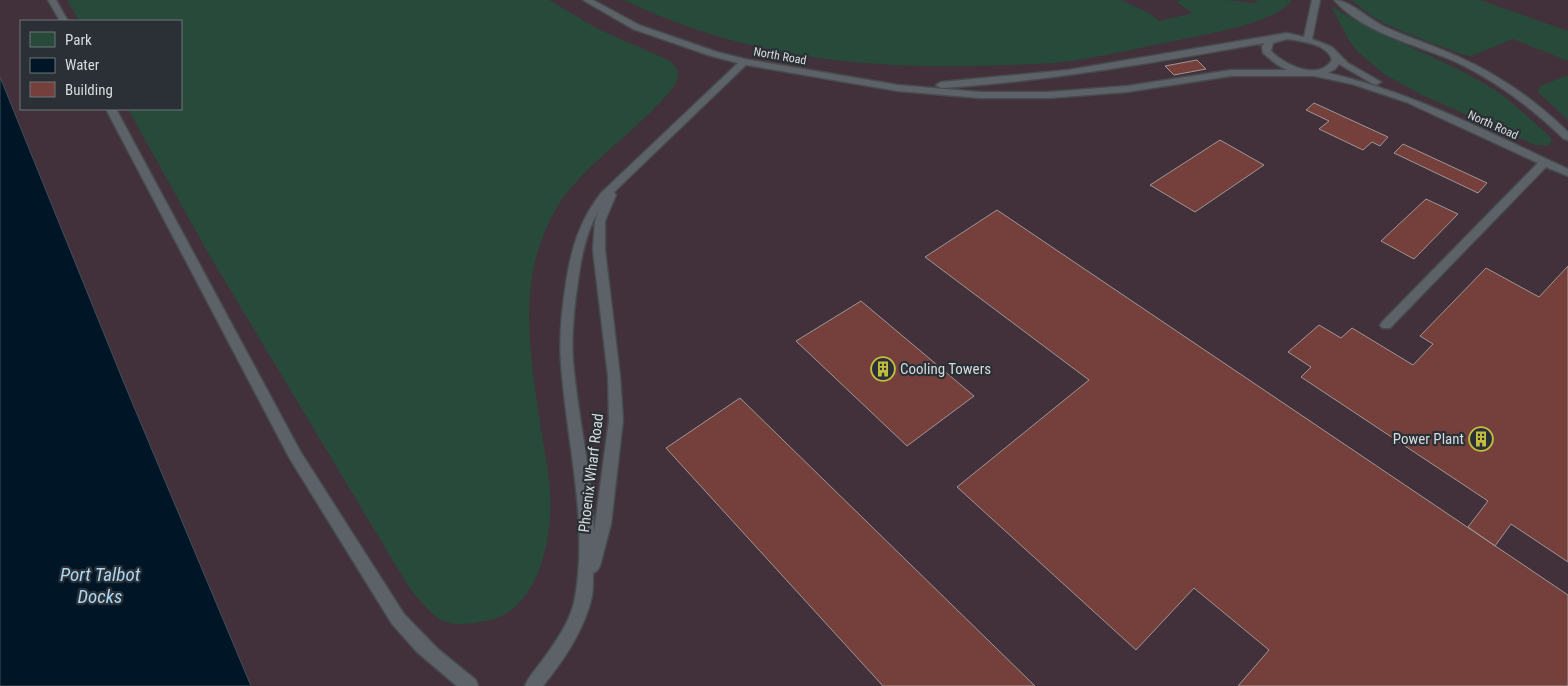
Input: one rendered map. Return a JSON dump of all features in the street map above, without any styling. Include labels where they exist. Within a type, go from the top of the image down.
[{"type":"lane","points":[[52,0],[63,20]]},
{"type":"lane","name":"North Road","points":[[586,0],[636,27],[674,41],[744,62],[898,88],[980,95],[1089,93],[1231,72],[1310,72]]},
{"type":"lane","points":[[1308,39],[1316,0]]},
{"type":"lane","points":[[1338,0],[1372,24],[1480,72],[1515,94],[1568,137]]},
{"type":"lane","points":[[898,88],[1021,80],[1292,37],[1308,39],[1329,49],[1345,65],[1408,100]]},
{"type":"lane","points":[[1277,38],[1266,45],[1266,51],[1270,57],[1287,67],[1356,82],[1408,100]]},
{"type":"lane","points":[[1310,72],[1328,70],[1334,66],[1336,61],[1329,49]]},
{"type":"lane","points":[[583,599],[588,565],[586,511],[567,361],[568,304],[574,263],[583,230],[592,211],[632,169],[744,62]]},
{"type":"lane","name":"North Road","points":[[1408,100],[1568,173]]},
{"type":"lane","points":[[112,110],[300,463],[398,619],[414,638],[441,664],[470,686]]},
{"type":"lane","points":[[1386,325],[1545,162]]},
{"type":"lane","name":"Phoenix Wharf Road","points":[[533,686],[552,662],[574,624],[604,524],[616,420],[614,376],[599,250],[600,222],[613,191],[632,169]]},
{"type":"shaded area","points":[[0,0],[1568,0],[1568,686],[251,686],[124,383],[0,77]]},
{"type":"green space","points":[[67,0],[549,0],[598,29],[670,61],[676,67],[678,77],[675,85],[669,92],[641,122],[580,178],[562,199],[551,218],[538,250],[530,292],[529,313],[531,356],[549,478],[549,532],[541,565],[526,595],[515,607],[502,616],[486,621],[459,624],[442,620],[427,609],[410,589],[207,251],[129,110],[182,110],[182,20],[78,20]]},
{"type":"green space","points":[[624,0],[1121,0],[1149,13],[1159,21],[1193,13],[1176,2],[1182,0],[1226,0],[1255,3],[1258,0],[1292,0],[1284,8],[1272,15],[1242,26],[1072,61],[1019,65],[921,66],[834,60],[791,54],[749,45],[665,18]]},
{"type":"green space","points":[[1352,0],[1480,0],[1568,31],[1568,61],[1513,39],[1471,56],[1461,54],[1389,25],[1363,10]]},
{"type":"green space","points":[[1331,6],[1370,28],[1449,65],[1488,86],[1505,97],[1550,137],[1552,141],[1548,146],[1535,145],[1420,94],[1384,74],[1358,52],[1348,39]]},
{"type":"green space","points":[[1568,75],[1568,120],[1538,92],[1540,86]]},
{"type":"water","name":"Port Talbot Docks","points":[[0,77],[124,383],[251,686],[0,686]]},
{"type":"building","points":[[1197,60],[1206,69],[1174,75],[1165,66]]},
{"type":"building","points":[[1314,103],[1388,137],[1380,146],[1372,142],[1363,150],[1319,129],[1329,121],[1306,110]]},
{"type":"building","points":[[1220,140],[1264,165],[1195,212],[1150,185]]},
{"type":"building","points":[[1403,144],[1487,183],[1478,193],[1394,153]]},
{"type":"building","points":[[1426,199],[1458,214],[1414,259],[1381,241]]},
{"type":"building","points":[[997,210],[1568,595],[1568,686],[1238,686],[1269,650],[1194,588],[1136,650],[957,487],[1089,380],[925,257]]},
{"type":"building","name":"Power Plant","points":[[1568,266],[1568,562],[1511,524],[1495,546],[1468,527],[1488,501],[1301,377],[1311,367],[1288,352],[1319,325],[1341,338],[1352,328],[1413,365],[1433,344],[1420,336],[1486,268],[1539,297]]},
{"type":"building","name":"Cooling Towers","points":[[861,301],[974,396],[907,446],[796,341]]},
{"type":"building","points":[[740,398],[1035,686],[883,686],[666,448]]},
{"type":"place","name":"Cooling Towers","points":[[883,369]]},
{"type":"place","name":"Power Plant","points":[[1481,439]]}]
